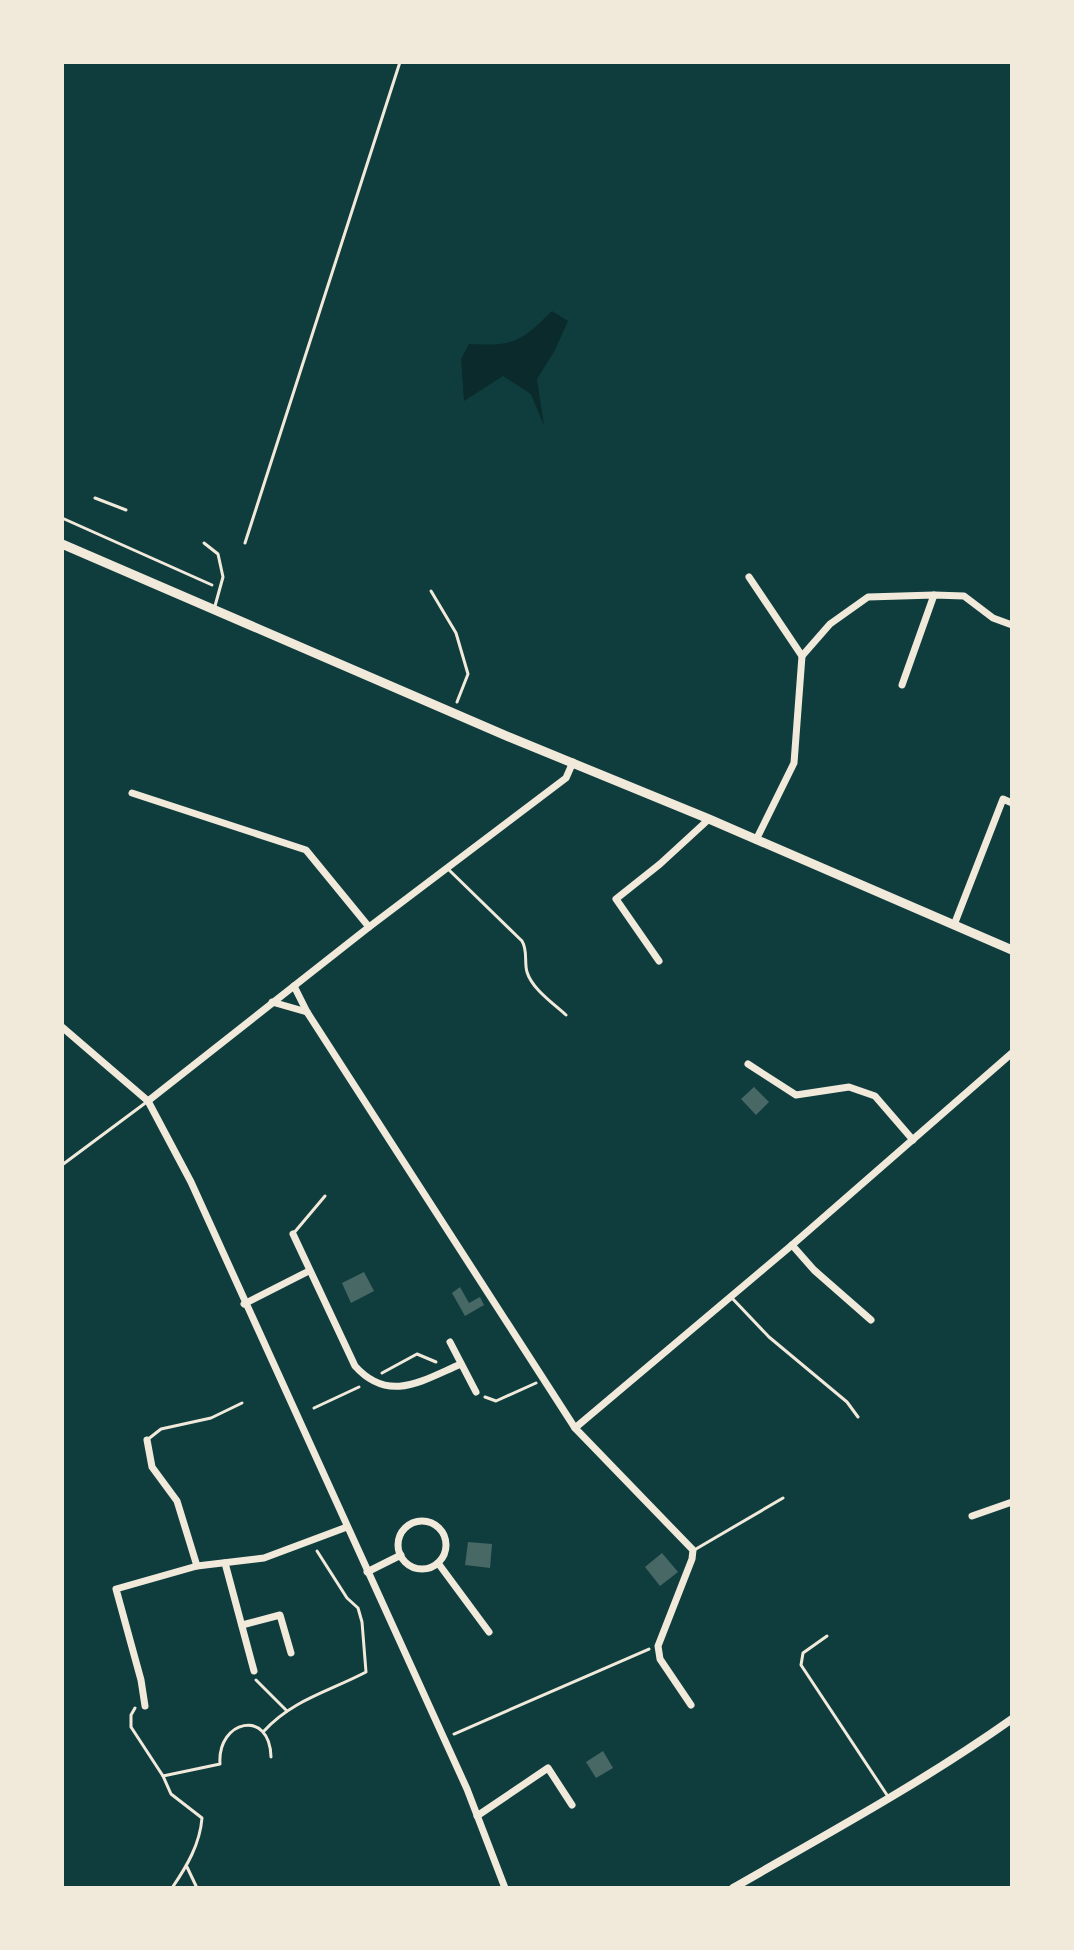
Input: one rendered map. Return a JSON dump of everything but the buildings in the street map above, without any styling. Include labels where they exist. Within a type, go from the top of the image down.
[{"type":"main road","points":[[62,544],[1012,950]]},
{"type":"street","points":[[749,577],[802,656]]},
{"type":"street","points":[[902,685],[934,595]]},
{"type":"street","points":[[756,840],[794,763],[802,656],[830,624],[868,597],[934,595],[964,596],[993,618],[1012,625]]},
{"type":"street","points":[[148,1101],[369,927],[566,778],[573,762]]},
{"type":"street","points":[[132,793],[306,850],[369,927]]},
{"type":"street","points":[[954,925],[1003,799],[1012,803]]},
{"type":"street","points":[[659,961],[616,899],[709,819]]},
{"type":"street","points":[[294,986],[307,1012],[575,1428],[693,1550],[658,1646],[660,1659],[691,1705]]},
{"type":"street","points":[[272,1002],[307,1012]]},
{"type":"street","points":[[62,1027],[148,1101],[191,1182],[444,1738],[505,1888]]},
{"type":"street","points":[[575,1428],[792,1245],[1012,1053]]},
{"type":"street","points":[[748,1064],[796,1095],[849,1087],[875,1096],[913,1140]]},
{"type":"street","points":[[293,1234],[355,1366],[365,1378],[387,1388],[413,1384],[461,1364]]},
{"type":"street","points":[[792,1245],[814,1270],[871,1320]]},
{"type":"street","points":[[244,1304],[309,1271]]},
{"type":"street","points":[[450,1342],[476,1392]]},
{"type":"street","points":[[147,1440],[152,1467],[177,1501],[197,1566]]},
{"type":"street","points":[[972,1516],[1012,1502]]},
{"type":"street","points":[[415,1522],[431,1522],[443,1533],[446,1541],[443,1557],[438,1563],[432,1567],[411,1566],[401,1555],[399,1539],[402,1532],[415,1522]]},
{"type":"street","points":[[145,1706],[116,1589],[197,1566],[264,1558],[347,1527]]},
{"type":"street","points":[[367,1572],[401,1555]]},
{"type":"street","points":[[225,1563],[254,1671]]},
{"type":"street","points":[[438,1563],[489,1632]]},
{"type":"street","points":[[242,1625],[280,1615],[291,1653]]},
{"type":"street","points":[[733,1888],[963,1754],[1012,1719]]},
{"type":"street","points":[[477,1816],[548,1768],[572,1805]]},
{"type":"lane","points":[[95,498],[126,510]]},
{"type":"lane","points":[[204,543],[218,554],[223,577],[214,610]]},
{"type":"lane","points":[[447,868],[522,941],[526,948],[525,966],[529,978],[566,1015]]},
{"type":"lane","points":[[62,1183],[62,1165],[148,1101]]},
{"type":"lane","points":[[293,1234],[325,1196]]},
{"type":"lane","points":[[731,1297],[769,1337],[847,1402],[858,1417]]},
{"type":"lane","points":[[147,1440],[161,1429],[211,1418],[242,1403]]},
{"type":"lane","points":[[693,1550],[783,1498]]},
{"type":"lane","points":[[827,1636],[803,1653],[801,1665],[889,1798]]},
{"type":"path","points":[[245,543],[400,62]]},
{"type":"path","points":[[62,518],[219,588]]},
{"type":"path","points":[[431,591],[456,633],[468,674],[452,713]]},
{"type":"path","points":[[377,1376],[417,1354],[440,1364]]},
{"type":"path","points":[[476,1392],[483,1393],[490,1401],[496,1401],[542,1379]]},
{"type":"path","points":[[314,1408],[359,1387]]},
{"type":"path","points":[[264,1731],[303,1700],[366,1672],[358,1608],[347,1598],[317,1551],[308,1543]]},
{"type":"path","points":[[444,1738],[603,1667],[658,1646]]},
{"type":"path","points":[[254,1671],[256,1682],[287,1711]]},
{"type":"path","points":[[145,1706],[136,1706],[131,1715],[131,1727],[177,1801],[202,1818],[200,1833],[187,1867],[172,1888]]},
{"type":"path","points":[[163,1776],[220,1764],[221,1743],[227,1734],[252,1725],[264,1731],[271,1743],[271,1757]]},
{"type":"path","points":[[187,1867],[197,1888]]},
{"type":"water","points":[[552,311],[568,321],[537,379],[544,426],[531,394],[503,376],[464,401],[461,359],[469,344],[515,340],[532,330]]}]
